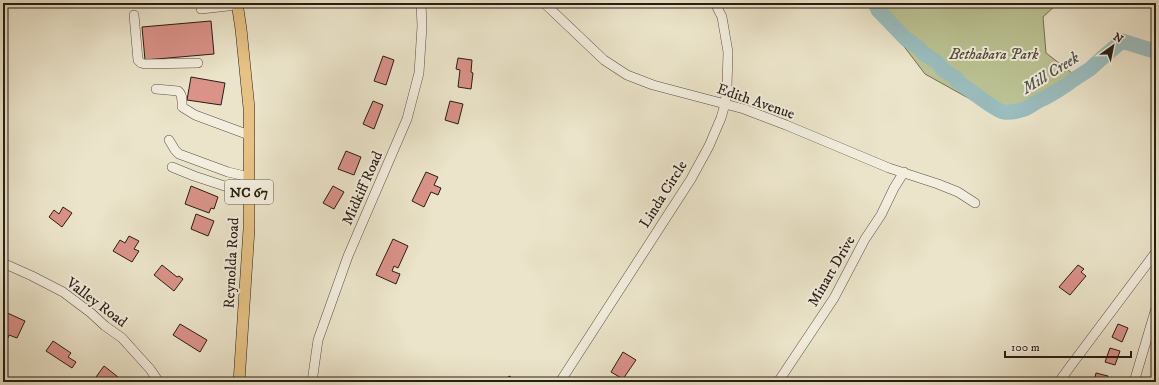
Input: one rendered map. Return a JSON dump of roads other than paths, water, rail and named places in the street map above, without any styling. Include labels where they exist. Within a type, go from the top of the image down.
[{"type":"main road","name":"Reynolda Road","points":[[237,4],[242,29],[249,108],[249,229],[239,382]]},
{"type":"street","name":"Midkiff Road","points":[[312,382],[318,340],[348,256],[408,119],[419,73],[422,26],[421,3]]},
{"type":"street","name":"Edith Avenue","points":[[544,3],[604,60],[627,75],[653,85],[725,104],[786,125],[889,168],[958,192],[974,203]]},
{"type":"street","name":"Linda Circle","points":[[560,382],[691,179],[709,146],[721,118],[728,87],[728,52],[722,17],[715,3]]},
{"type":"street","points":[[201,9],[237,4]]},
{"type":"street","points":[[134,15],[138,60],[145,64],[198,63]]},
{"type":"street","points":[[156,89],[178,91],[181,93],[182,107],[187,111],[249,135]]},
{"type":"street","points":[[169,140],[179,154],[228,172],[249,177]]},
{"type":"street","points":[[172,167],[248,194]]},
{"type":"street","name":"Minart Drive","points":[[778,382],[834,298],[865,239],[881,215],[894,188],[904,172]]},
{"type":"street","points":[[1059,382],[1156,252]]},
{"type":"street","name":"Valley Road","points":[[3,263],[62,292],[76,302],[122,338],[150,369],[159,382]]},
{"type":"street","points":[[1134,382],[1156,308]]},
{"type":"waterway","name":"Mill Creek","points":[[875,3],[878,10],[906,39],[937,62],[943,70],[956,78],[957,81],[1000,111],[1004,112],[1025,109],[1063,87],[1090,69],[1122,41],[1154,51],[1156,49]]},
{"type":"park label","name":"Bethabara Park","points":[[994,54]]}]
